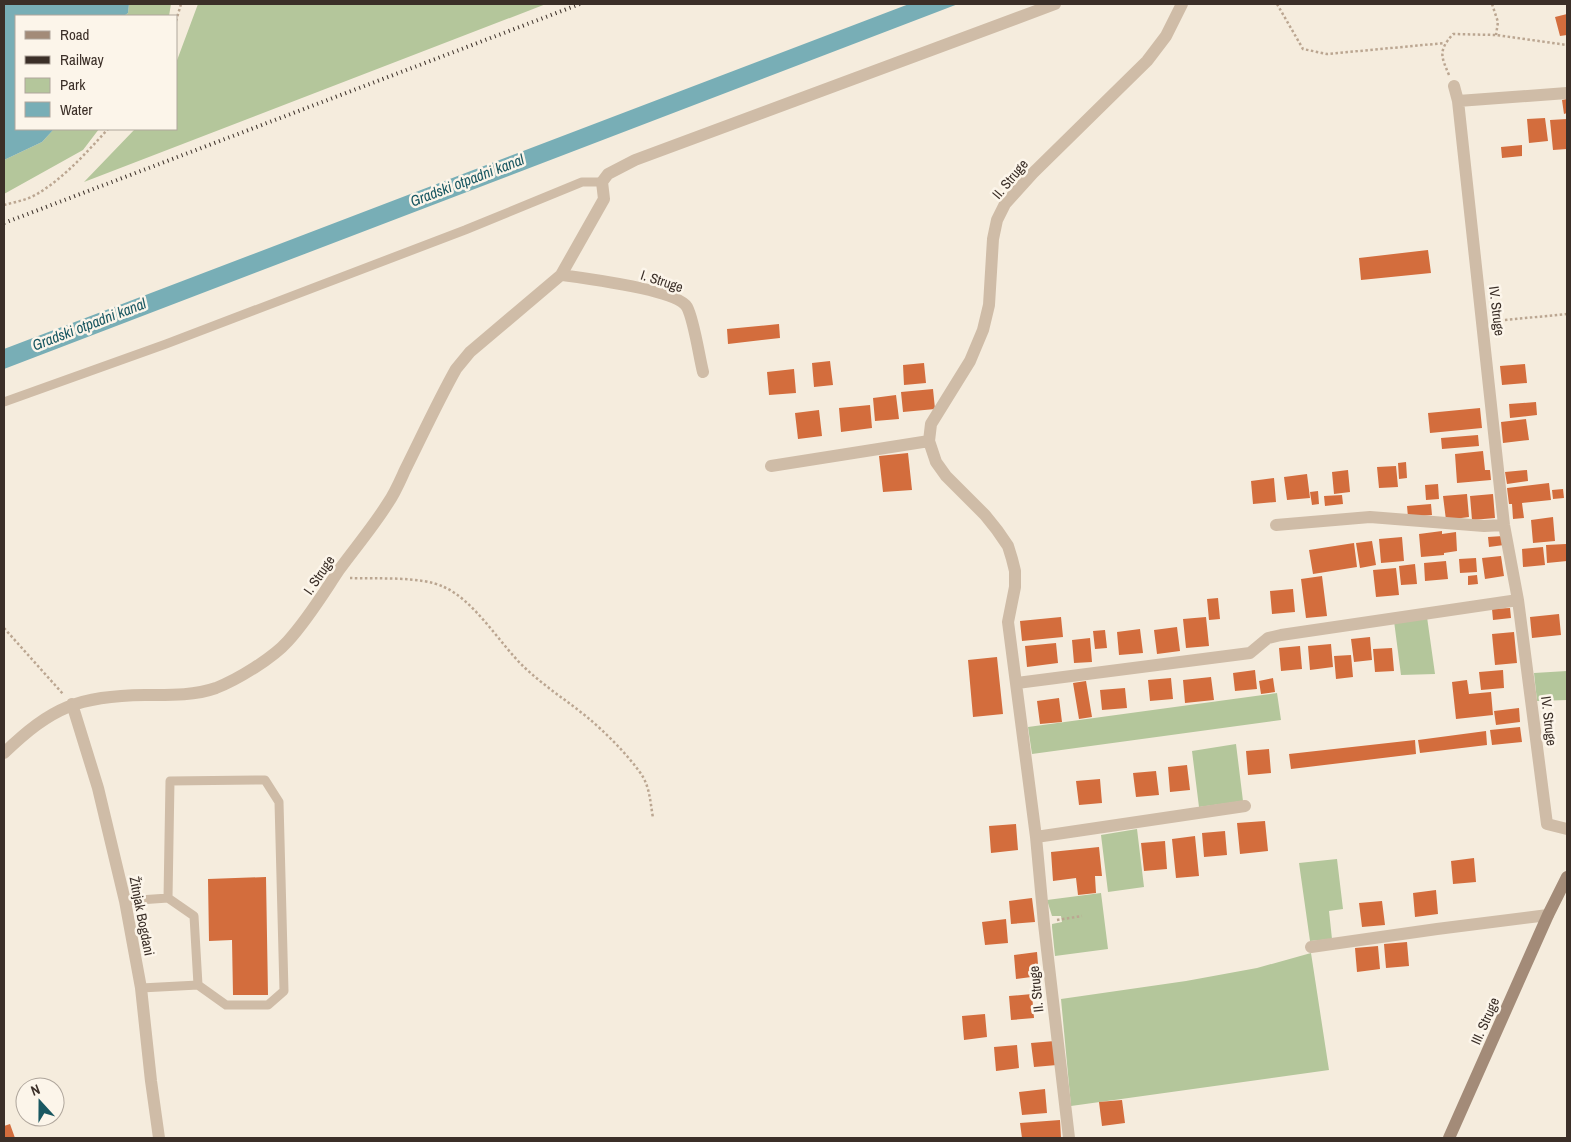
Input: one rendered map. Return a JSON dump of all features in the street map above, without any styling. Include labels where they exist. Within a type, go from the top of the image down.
[{"type":"street","points":[[602,182],[608,174],[635,160],[1055,4]]},
{"type":"street","name":"II. Struge","points":[[1069,1138],[1036,837],[1008,622],[1015,587],[1015,571],[1008,546],[985,515],[946,476],[936,462],[929,441],[931,424],[970,362],[983,330],[989,305],[993,239],[1005,204],[1033,173],[1147,61],[1166,36],[1182,4]]},
{"type":"street","name":"IV. Struge","points":[[1454,86],[1458,100],[1504,525],[1518,600],[1547,824],[1567,829]]},
{"type":"street","points":[[1458,100],[1567,93]]},
{"type":"street","name":"I. Struge","points":[[4,753],[22,735],[45,718],[72,704],[88,699],[113,696],[174,695],[216,688],[258,665],[287,642],[313,610],[388,503],[456,369],[470,352],[561,275],[604,198],[602,182]]},
{"type":"street","name":"I. Struge","points":[[561,275],[639,288],[680,301],[687,306],[703,372]]},
{"type":"street","points":[[771,466],[929,441]]},
{"type":"street","points":[[1276,525],[1370,517],[1484,526],[1504,525]]},
{"type":"street","points":[[1017,683],[1250,653],[1268,638],[1518,600]]},
{"type":"street","name":"Žitnjak Bogdani","points":[[72,704],[98,788],[125,901],[142,988],[151,1081],[159,1138]]},
{"type":"street","points":[[1036,837],[1245,806]]},
{"type":"street","name":"III. Struge","points":[[1449,1138],[1548,915],[1567,877]]},
{"type":"street","points":[[1311,947],[1548,915]]},
{"type":"lane","points":[[4,402],[194,333],[465,230],[582,182],[602,182]]},
{"type":"lane","points":[[142,988],[198,985],[226,1005],[268,1004],[284,991],[279,802],[265,780],[170,782],[168,898]]},
{"type":"lane","points":[[125,901],[168,898],[194,916],[198,985]]},
{"type":"path","points":[[1276,4],[1303,49],[1327,54],[1445,43]]},
{"type":"path","points":[[1492,4],[1498,22],[1496,34]]},
{"type":"path","points":[[1454,86],[1441,56],[1445,43],[1453,34],[1496,34],[1567,46]]},
{"type":"path","points":[[4,205],[36,194],[60,177],[107,130]]},
{"type":"path","points":[[1483,322],[1567,314]]},
{"type":"path","points":[[334,578],[419,581],[444,587],[464,600],[524,666],[551,690],[587,717],[640,772],[649,789],[653,818]]},
{"type":"path","points":[[4,628],[72,704]]},
{"type":"path","points":[[1044,922],[1082,916]]},
{"type":"green space","points":[[129,4],[171,4],[169,15],[125,15],[128,13]]},
{"type":"green space","points":[[198,4],[546,4],[84,182],[134,130],[178,130],[178,58]]},
{"type":"green space","points":[[53,130],[98,130],[83,150],[4,194],[4,160],[42,142]]},
{"type":"green space","points":[[1427,617],[1435,674],[1401,675],[1394,621]]},
{"type":"green space","points":[[1567,671],[1567,700],[1537,701],[1534,673]]},
{"type":"green space","points":[[1277,693],[1281,720],[1032,754],[1028,727]]},
{"type":"green space","points":[[1236,744],[1243,801],[1199,807],[1192,751]]},
{"type":"green space","points":[[1137,829],[1144,887],[1108,892],[1101,835]]},
{"type":"green space","points":[[1337,859],[1343,909],[1329,911],[1332,939],[1310,941],[1299,863]]},
{"type":"green space","points":[[1101,893],[1108,949],[1055,956],[1052,924],[1062,922],[1061,916],[1052,916],[1047,900]]},
{"type":"green space","points":[[1311,953],[1329,1070],[1071,1106],[1061,999],[1186,981],[1257,968]]},
{"type":"water","points":[[4,4],[129,4],[128,13],[125,15],[15,15],[15,130],[53,130],[42,142],[4,160]]},
{"type":"water","name":"Gradski otpadni kanal","points":[[909,4],[958,4],[4,369],[4,349]]},
{"type":"building","points":[[1567,14],[1567,35],[1560,36],[1555,17]]},
{"type":"building","points":[[1567,99],[1567,113],[1564,114],[1562,100]]},
{"type":"building","points":[[1545,118],[1548,141],[1529,143],[1527,119]]},
{"type":"building","points":[[1567,119],[1567,149],[1553,150],[1550,120]]},
{"type":"building","points":[[1522,145],[1522,156],[1502,158],[1501,147]]},
{"type":"building","points":[[1428,250],[1431,273],[1361,280],[1359,258]]},
{"type":"building","points":[[779,324],[780,338],[728,344],[727,329]]},
{"type":"building","points":[[830,361],[833,385],[814,387],[812,363]]},
{"type":"building","points":[[924,363],[926,383],[904,385],[903,365]]},
{"type":"building","points":[[1525,364],[1527,383],[1502,385],[1500,366]]},
{"type":"building","points":[[794,369],[796,393],[769,395],[767,372]]},
{"type":"building","points":[[933,389],[935,409],[903,412],[901,392]]},
{"type":"building","points":[[896,395],[899,419],[875,421],[873,398]]},
{"type":"building","points":[[1536,402],[1537,415],[1510,418],[1509,404]]},
{"type":"building","points":[[870,405],[872,428],[841,432],[839,408]]},
{"type":"building","points":[[1480,408],[1482,428],[1430,433],[1428,413]]},
{"type":"building","points":[[819,410],[822,436],[798,439],[795,413]]},
{"type":"building","points":[[1526,419],[1529,440],[1503,443],[1501,422]]},
{"type":"building","points":[[1478,435],[1479,446],[1442,449],[1441,438]]},
{"type":"building","points":[[1483,451],[1485,470],[1490,470],[1491,480],[1457,483],[1455,454]]},
{"type":"building","points":[[908,453],[912,490],[883,492],[879,456]]},
{"type":"building","points":[[1406,462],[1407,478],[1399,479],[1398,463]]},
{"type":"building","points":[[1396,466],[1398,487],[1379,488],[1377,467]]},
{"type":"building","points":[[1348,470],[1350,492],[1334,494],[1332,472]]},
{"type":"building","points":[[1527,470],[1528,481],[1507,484],[1505,472]]},
{"type":"building","points":[[1307,474],[1310,498],[1287,500],[1284,477]]},
{"type":"building","points":[[1274,478],[1276,502],[1253,504],[1251,481]]},
{"type":"building","points":[[1549,483],[1551,500],[1522,503],[1524,518],[1513,519],[1512,504],[1509,504],[1507,488]]},
{"type":"building","points":[[1438,484],[1439,499],[1426,500],[1425,485]]},
{"type":"building","points":[[1563,489],[1564,498],[1553,499],[1552,490]]},
{"type":"building","points":[[1318,491],[1319,504],[1312,505],[1310,492]]},
{"type":"building","points":[[1467,494],[1469,517],[1446,520],[1443,496]]},
{"type":"building","points":[[1493,494],[1495,518],[1472,520],[1470,496]]},
{"type":"building","points":[[1342,495],[1343,504],[1325,506],[1324,496]]},
{"type":"building","points":[[1431,504],[1432,515],[1408,517],[1407,506]]},
{"type":"building","points":[[1553,517],[1555,541],[1533,543],[1531,520]]},
{"type":"building","points":[[1442,531],[1442,534],[1456,532],[1457,551],[1444,553],[1444,555],[1421,557],[1419,534]]},
{"type":"building","points":[[1503,536],[1504,545],[1489,547],[1488,537]]},
{"type":"building","points":[[1402,537],[1404,561],[1381,563],[1379,539]]},
{"type":"building","points":[[1372,541],[1376,565],[1360,568],[1356,543]]},
{"type":"building","points":[[1354,543],[1357,567],[1313,574],[1309,550]]},
{"type":"building","points":[[1566,544],[1567,561],[1547,563],[1546,545]]},
{"type":"building","points":[[1543,547],[1545,565],[1523,567],[1522,549]]},
{"type":"building","points":[[1501,556],[1504,576],[1485,579],[1482,558]]},
{"type":"building","points":[[1476,558],[1477,572],[1460,573],[1459,559]]},
{"type":"building","points":[[1446,561],[1448,579],[1425,581],[1424,563]]},
{"type":"building","points":[[1415,564],[1417,584],[1401,585],[1399,566]]},
{"type":"building","points":[[1396,568],[1399,595],[1376,597],[1373,570]]},
{"type":"building","points":[[1477,575],[1478,584],[1468,585],[1468,576]]},
{"type":"building","points":[[1322,576],[1327,616],[1306,618],[1301,579]]},
{"type":"building","points":[[1293,589],[1295,612],[1272,614],[1270,591]]},
{"type":"building","points":[[1218,598],[1220,619],[1209,620],[1207,599]]},
{"type":"building","points":[[1510,608],[1511,618],[1493,620],[1492,609]]},
{"type":"building","points":[[1559,614],[1561,635],[1532,638],[1530,617]]},
{"type":"building","points":[[1061,617],[1063,637],[1022,641],[1020,621]]},
{"type":"building","points":[[1206,617],[1209,646],[1186,648],[1183,619]]},
{"type":"building","points":[[1177,627],[1180,651],[1157,654],[1154,630]]},
{"type":"building","points":[[1140,629],[1143,653],[1119,655],[1117,632]]},
{"type":"building","points":[[1105,630],[1107,648],[1095,649],[1093,631]]},
{"type":"building","points":[[1514,632],[1517,663],[1495,665],[1492,634]]},
{"type":"building","points":[[1370,637],[1372,660],[1354,662],[1351,639]]},
{"type":"building","points":[[1090,638],[1092,662],[1074,663],[1072,640]]},
{"type":"building","points":[[1056,643],[1058,663],[1027,667],[1025,646]]},
{"type":"building","points":[[1331,644],[1333,667],[1310,670],[1308,646]]},
{"type":"building","points":[[1300,646],[1302,669],[1281,671],[1279,648]]},
{"type":"building","points":[[1392,648],[1394,671],[1375,672],[1373,649]]},
{"type":"building","points":[[1351,655],[1353,677],[1336,679],[1334,656]]},
{"type":"building","points":[[997,657],[1003,714],[973,717],[968,660]]},
{"type":"building","points":[[1255,670],[1257,689],[1235,691],[1233,673]]},
{"type":"building","points":[[1503,670],[1504,688],[1481,690],[1479,672]]},
{"type":"building","points":[[1211,677],[1214,700],[1185,703],[1183,680]]},
{"type":"building","points":[[1171,678],[1173,699],[1150,701],[1148,680]]},
{"type":"building","points":[[1273,678],[1275,692],[1261,694],[1259,681]]},
{"type":"building","points":[[1467,680],[1469,694],[1491,692],[1493,715],[1456,719],[1452,682]]},
{"type":"building","points":[[1086,681],[1092,717],[1079,719],[1073,683]]},
{"type":"building","points":[[1125,688],[1127,708],[1102,710],[1100,690]]},
{"type":"building","points":[[1059,698],[1062,722],[1040,724],[1037,701]]},
{"type":"building","points":[[1519,708],[1520,722],[1496,725],[1494,711]]},
{"type":"building","points":[[1520,727],[1522,742],[1492,745],[1490,730]]},
{"type":"building","points":[[1486,731],[1487,745],[1420,753],[1418,740]]},
{"type":"building","points":[[1415,740],[1416,754],[1291,769],[1289,754]]},
{"type":"building","points":[[1269,749],[1271,773],[1248,775],[1246,751]]},
{"type":"building","points":[[1187,765],[1190,790],[1170,792],[1168,767]]},
{"type":"building","points":[[1156,771],[1159,795],[1136,797],[1133,773]]},
{"type":"building","points":[[1100,779],[1102,803],[1079,805],[1076,781]]},
{"type":"building","points":[[1265,821],[1268,851],[1240,854],[1237,823]]},
{"type":"building","points":[[1016,824],[1018,850],[991,853],[989,826]]},
{"type":"building","points":[[1225,831],[1227,855],[1204,857],[1202,833]]},
{"type":"building","points":[[1195,836],[1199,876],[1176,878],[1172,839]]},
{"type":"building","points":[[1165,841],[1167,869],[1144,871],[1141,843]]},
{"type":"building","points":[[1099,847],[1102,876],[1095,876],[1096,893],[1078,895],[1076,878],[1053,881],[1051,852]]},
{"type":"building","points":[[1474,858],[1476,882],[1453,884],[1451,861]]},
{"type":"building","points":[[266,877],[268,995],[233,995],[232,940],[209,941],[208,879]]},
{"type":"building","points":[[1436,890],[1438,914],[1415,917],[1413,893]]},
{"type":"building","points":[[1032,898],[1035,922],[1011,924],[1009,901]]},
{"type":"building","points":[[1382,901],[1385,925],[1362,927],[1359,903]]},
{"type":"building","points":[[1006,919],[1008,943],[985,945],[982,922]]},
{"type":"building","points":[[1407,942],[1409,966],[1386,968],[1384,944]]},
{"type":"building","points":[[1378,946],[1380,969],[1357,972],[1355,948]]},
{"type":"building","points":[[1037,952],[1039,976],[1016,979],[1014,955]]},
{"type":"building","points":[[1032,994],[1034,1018],[1011,1020],[1009,996]]},
{"type":"building","points":[[985,1014],[987,1037],[964,1040],[962,1016]]},
{"type":"building","points":[[1055,1041],[1057,1065],[1034,1067],[1031,1043]]},
{"type":"building","points":[[1017,1045],[1019,1068],[996,1071],[994,1047]]},
{"type":"building","points":[[1045,1089],[1047,1113],[1022,1115],[1019,1092]]},
{"type":"building","points":[[1122,1100],[1125,1123],[1102,1126],[1099,1102]]},
{"type":"building","points":[[1060,1120],[1061,1138],[1022,1138],[1020,1123]]},
{"type":"building","points":[[10,1124],[15,1138],[5,1138],[4,1126]]},
{"type":"railway","points":[[4,223],[580,4]]}]
